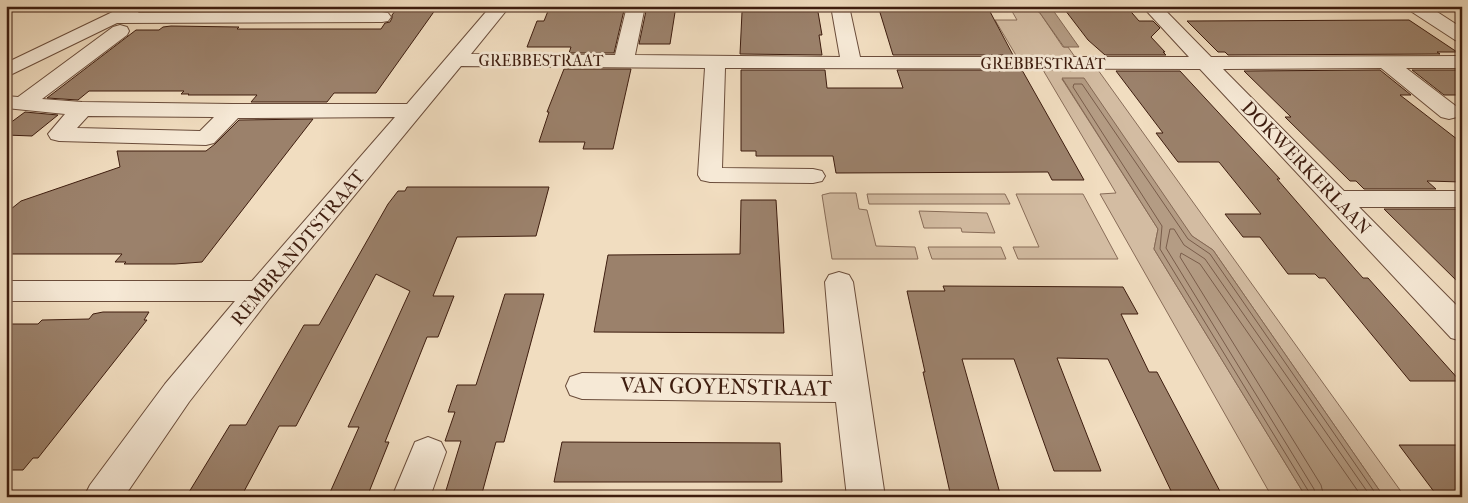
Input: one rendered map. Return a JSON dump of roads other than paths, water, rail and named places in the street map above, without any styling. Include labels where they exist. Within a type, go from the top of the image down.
[{"type":"street","points":[[15,102],[118,25],[140,6]]},
{"type":"street","name":"REMBRANDTSTRAAT","points":[[103,497],[177,393],[260,291],[501,6]]},
{"type":"street","name":"GREBBESTRAAT","points":[[624,61],[636,6]]},
{"type":"street","points":[[840,6],[851,62]]},
{"type":"street","name":"DOKWERKERLAAN","points":[[1151,6],[1462,330]]},
{"type":"street","points":[[1415,6],[1462,36]]},
{"type":"street","points":[[6,71],[46,50],[118,25],[382,17]]},
{"type":"street","name":"GREBBESTRAAT","points":[[457,60],[1462,62]]},
{"type":"street","points":[[715,62],[710,175],[813,176]]},
{"type":"street","points":[[1385,62],[1449,112]]},
{"type":"street","points":[[15,102],[82,109],[232,111],[415,110]]},
{"type":"street","points":[[82,109],[59,134],[206,138],[232,111]]},
{"type":"street","points":[[1335,199],[1462,199]]},
{"type":"street","points":[[838,282],[851,389]]},
{"type":"street","points":[[6,291],[260,291]]},
{"type":"street","name":"VAN GOYENSTRAAT","points":[[582,386],[851,389],[866,497]]},
{"type":"street","points":[[411,497],[428,452]]},
{"type":"water","points":[[1031,6],[1050,6],[1079,47],[1064,47],[1040,13]]},
{"type":"water","points":[[1062,78],[1084,78],[1192,236],[1213,250],[1384,497],[1306,497],[1154,249],[1158,229]]}]
